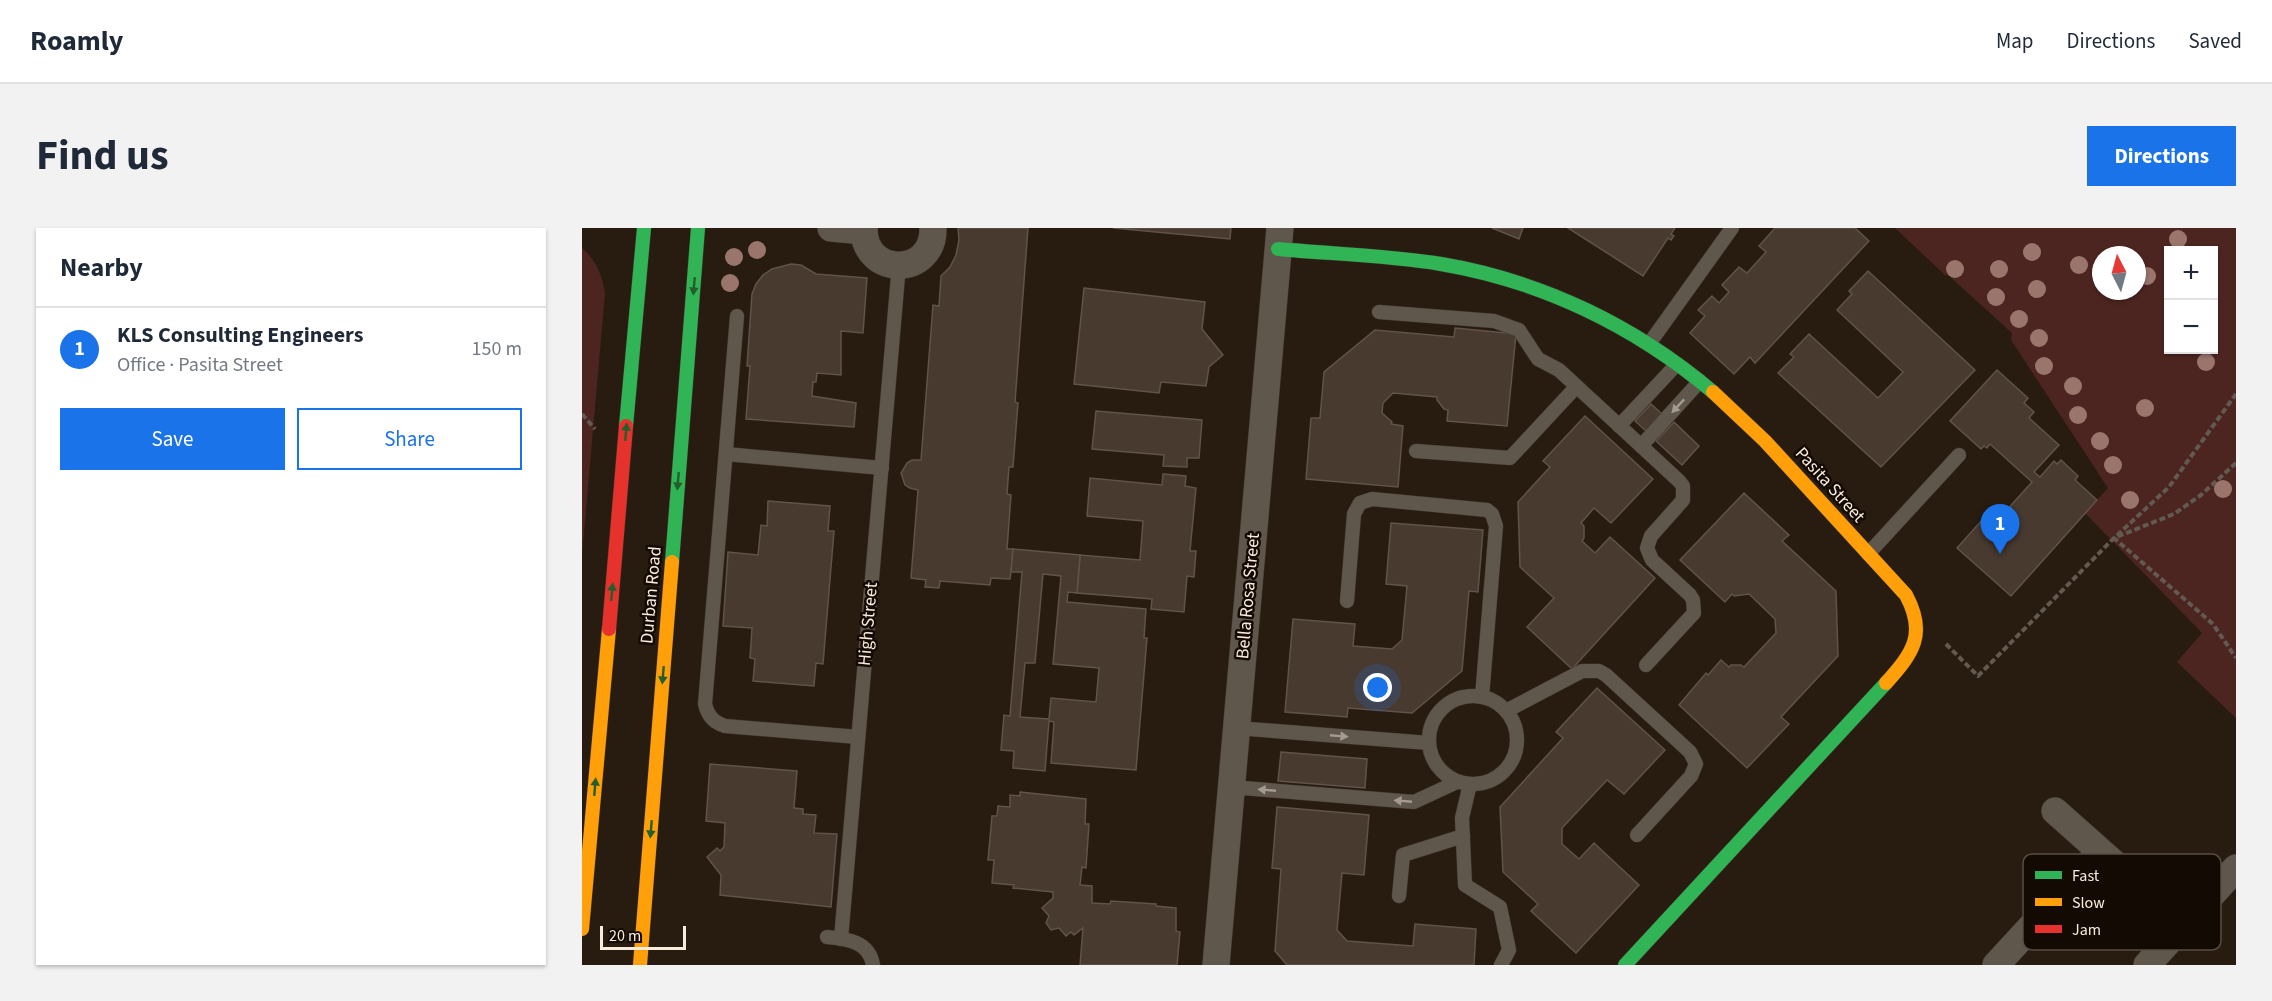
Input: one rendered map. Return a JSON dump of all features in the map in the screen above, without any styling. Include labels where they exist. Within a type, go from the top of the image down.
[{"type":"main road","points":[[582,929],[644,228]]},
{"type":"main road","name":"Durban Road","points":[[640,965],[699,228]]},
{"type":"main road","name":"Pasita Street","points":[[1279,238],[1439,264],[1496,276],[1569,302],[1610,321],[1649,344],[1700,381],[1756,430],[1906,595],[1915,613],[1917,630],[1908,659],[1625,965]]},
{"type":"street","points":[[831,228],[864,229],[865,240],[876,257],[894,265],[911,264],[925,254],[933,239],[933,228]]},
{"type":"street","name":"Bella Rosa Street","points":[[1216,965],[1279,238]]},
{"type":"street","points":[[2055,811],[2102,854]]},
{"type":"street","points":[[2221,885],[2236,869]]},
{"type":"street","points":[[1996,965],[2023,936]]},
{"type":"street","points":[[2147,965],[2161,950]]},
{"type":"lane","points":[[1649,344],[1732,228]]},
{"type":"lane","name":"High Street","points":[[841,939],[898,276],[894,265]]},
{"type":"lane","points":[[1379,312],[1494,321],[1519,330],[1538,359],[1558,370],[1679,481],[1684,493],[1680,505],[1648,542],[1648,554],[1690,595],[1695,606],[1690,618],[1646,666]]},
{"type":"lane","points":[[737,316],[705,704],[712,720],[725,726],[858,737]]},
{"type":"lane","points":[[1619,426],[1677,364]]},
{"type":"lane","points":[[1641,446],[1700,381]]},
{"type":"lane","points":[[1416,451],[1510,458],[1576,387]]},
{"type":"lane","points":[[726,454],[882,468]]},
{"type":"lane","points":[[1868,554],[1959,455]]},
{"type":"lane","points":[[1347,601],[1354,514],[1360,503],[1372,499],[1487,510],[1492,514],[1496,526],[1482,697]]},
{"type":"lane","points":[[1506,711],[1582,671],[1599,671],[1690,752],[1696,764],[1691,776],[1637,835]]},
{"type":"lane","points":[[1231,787],[1414,802],[1464,783],[1482,783],[1494,779],[1512,763],[1516,751],[1516,727],[1506,711],[1496,702],[1482,697],[1466,697],[1446,706],[1433,723],[1429,743],[1432,756],[1446,776],[1464,783]]},
{"type":"lane","points":[[1236,728],[1429,743]]},
{"type":"lane","points":[[1464,783],[1462,818],[1465,885],[1500,907],[1509,950],[1501,965]]},
{"type":"lane","points":[[1399,896],[1403,855],[1463,836]]},
{"type":"lane","points":[[827,938],[852,940],[861,945],[868,952],[873,965]]},
{"type":"path","points":[[1978,676],[2114,538],[2169,487],[2236,394]]},
{"type":"path","points":[[582,414],[596,429]]},
{"type":"path","points":[[2114,538],[2174,514],[2201,495],[2236,463]]},
{"type":"path","points":[[2114,538],[2213,624],[2236,658]]},
{"type":"shaded area","points":[[1895,228],[2236,228],[2236,718],[2177,662],[2202,633],[2085,513],[2108,488],[2011,340],[2012,333],[1947,274],[1946,276]]},
{"type":"shaded area","points":[[582,248],[598,268],[605,293],[582,555]]},
{"type":"building","points":[[958,228],[1028,228],[1015,402],[1018,403],[1013,467],[1009,467],[1007,494],[1011,495],[1007,549],[1013,549],[1011,572],[1010,579],[991,578],[990,585],[940,581],[939,588],[925,587],[926,580],[911,578],[918,490],[905,485],[901,473],[907,463],[912,460],[921,460],[933,305],[939,306],[941,276],[950,267],[956,255],[959,240]]},
{"type":"building","points":[[1113,228],[1231,228],[1230,239]]},
{"type":"building","points":[[1492,228],[1523,228],[1519,239]]},
{"type":"building","points":[[1568,228],[1675,228],[1671,234],[1674,236],[1671,240],[1668,238],[1643,276]]},
{"type":"building","points":[[1775,228],[1855,228],[1869,241],[1755,363],[1750,357],[1734,374],[1690,333],[1705,316],[1698,310],[1712,296],[1719,303],[1729,292],[1722,285],[1739,267],[1747,273],[1766,252],[1759,246]]},
{"type":"building","points":[[791,264],[801,265],[816,274],[867,278],[863,333],[841,331],[841,375],[817,373],[816,382],[813,382],[812,396],[856,403],[854,427],[746,419],[752,294],[763,275],[772,269]]},
{"type":"building","points":[[1868,271],[1975,370],[1881,467],[1778,373],[1794,357],[1790,354],[1809,334],[1878,398],[1903,372],[1837,310],[1852,294],[1849,291]]},
{"type":"building","points":[[1084,288],[1205,302],[1202,329],[1223,355],[1209,367],[1206,386],[1161,382],[1159,393],[1074,384]]},
{"type":"building","points":[[1455,328],[1516,334],[1507,426],[1447,421],[1448,410],[1444,409],[1437,397],[1393,393],[1383,403],[1382,413],[1392,422],[1391,424],[1403,426],[1398,487],[1306,479],[1311,418],[1320,418],[1324,372],[1375,330],[1454,337]]},
{"type":"building","points":[[1997,370],[2028,398],[2024,403],[2034,412],[2029,418],[2059,445],[2034,472],[2040,477],[2054,461],[2057,464],[2061,460],[2078,476],[2075,480],[2097,500],[2011,596],[1957,548],[1983,519],[1985,521],[1989,516],[1996,522],[2032,482],[1990,444],[1987,448],[1984,446],[1981,449],[1950,421]]},
{"type":"building","points":[[1651,404],[1662,414],[1646,431],[1635,421]]},
{"type":"building","points":[[1096,411],[1202,420],[1199,458],[1187,458],[1187,467],[1163,466],[1164,455],[1092,449]]},
{"type":"building","points":[[1585,416],[1653,479],[1611,523],[1594,508],[1581,523],[1584,526],[1582,541],[1595,553],[1610,537],[1655,578],[1572,669],[1527,627],[1554,598],[1520,567],[1518,502],[1550,467],[1543,461]]},
{"type":"building","points":[[1674,422],[1699,446],[1682,465],[1656,441]]},
{"type":"building","points":[[1163,474],[1186,476],[1185,486],[1196,488],[1190,551],[1196,551],[1194,577],[1187,576],[1184,612],[1151,609],[1152,599],[1077,593],[1080,555],[1140,560],[1143,521],[1087,516],[1090,478],[1162,485]]},
{"type":"building","points":[[1744,493],[1789,535],[1782,541],[1836,591],[1838,656],[1781,717],[1789,724],[1747,768],[1679,705],[1706,673],[1708,675],[1721,660],[1729,667],[1741,665],[1744,667],[1776,633],[1775,619],[1749,594],[1734,596],[1732,594],[1725,602],[1680,560]]},
{"type":"building","points":[[768,501],[830,506],[828,531],[834,531],[823,664],[816,663],[814,686],[753,681],[755,659],[750,658],[752,628],[723,626],[728,552],[758,555],[761,525],[767,526]]},
{"type":"building","points":[[1391,523],[1483,530],[1478,592],[1469,591],[1462,671],[1412,713],[1348,708],[1347,717],[1285,712],[1293,619],[1355,624],[1353,646],[1392,649],[1402,640],[1407,586],[1386,584]]},
{"type":"building","points":[[1013,549],[1080,555],[1077,593],[1068,592],[1067,602],[1146,609],[1144,638],[1147,638],[1136,770],[1051,763],[1054,722],[1049,721],[1045,771],[1013,768],[1014,751],[1001,750],[1004,715],[1010,716],[1022,572],[1011,572]],"holes":[[[1043,574],[1061,576],[1053,664],[1099,668],[1096,702],[1051,698],[1049,719],[1020,717],[1025,663],[1035,663]]]},
{"type":"building","points":[[1597,688],[1665,750],[1624,794],[1607,780],[1562,828],[1562,844],[1579,859],[1594,843],[1639,885],[1576,953],[1531,911],[1538,904],[1503,872],[1500,807],[1563,738],[1556,732]]},
{"type":"building","points":[[1281,752],[1367,759],[1365,788],[1278,781]]},
{"type":"building","points":[[710,764],[797,771],[794,808],[803,809],[803,814],[816,815],[814,833],[837,834],[831,907],[720,895],[721,875],[707,857],[717,848],[720,851],[724,847],[725,823],[706,821]]},
{"type":"building","points":[[1020,792],[1086,799],[1085,824],[1089,824],[1086,868],[1082,867],[1080,885],[1092,886],[1092,903],[1110,904],[1111,901],[1156,904],[1156,906],[1176,908],[1176,931],[1180,932],[1177,965],[1080,965],[1083,928],[1074,935],[1071,932],[1066,936],[1059,928],[1051,930],[1046,923],[1049,916],[1042,908],[1053,898],[1053,892],[1013,888],[1014,885],[992,883],[994,860],[988,860],[992,816],[997,816],[998,806],[1010,807],[1010,795],[1020,796]]},
{"type":"building","points":[[1277,807],[1369,815],[1364,875],[1342,873],[1337,930],[1347,941],[1413,946],[1415,924],[1476,929],[1474,965],[1287,965],[1275,951],[1281,869],[1272,868]]},
{"type":"traffic: fast","points":[[626,426],[644,228]]},
{"type":"traffic: fast","points":[[672,562],[698,228]]},
{"type":"traffic: fast","points":[[1278,249],[1421,261],[1515,282],[1586,310],[1619,327],[1683,368],[1713,392]]},
{"type":"traffic: fast","points":[[1625,965],[1886,683]]},
{"type":"traffic: slow","points":[[1713,392],[1765,441],[1906,595],[1916,621],[1914,642],[1910,652],[1886,683]]},
{"type":"traffic: slow","points":[[640,965],[672,562]]},
{"type":"traffic: slow","points":[[582,929],[609,629]]},
{"type":"traffic: jam","points":[[609,629],[626,426]]},
{"type":"place","name":"KLS Consulting Engineers","points":[[2000,554]]}]
